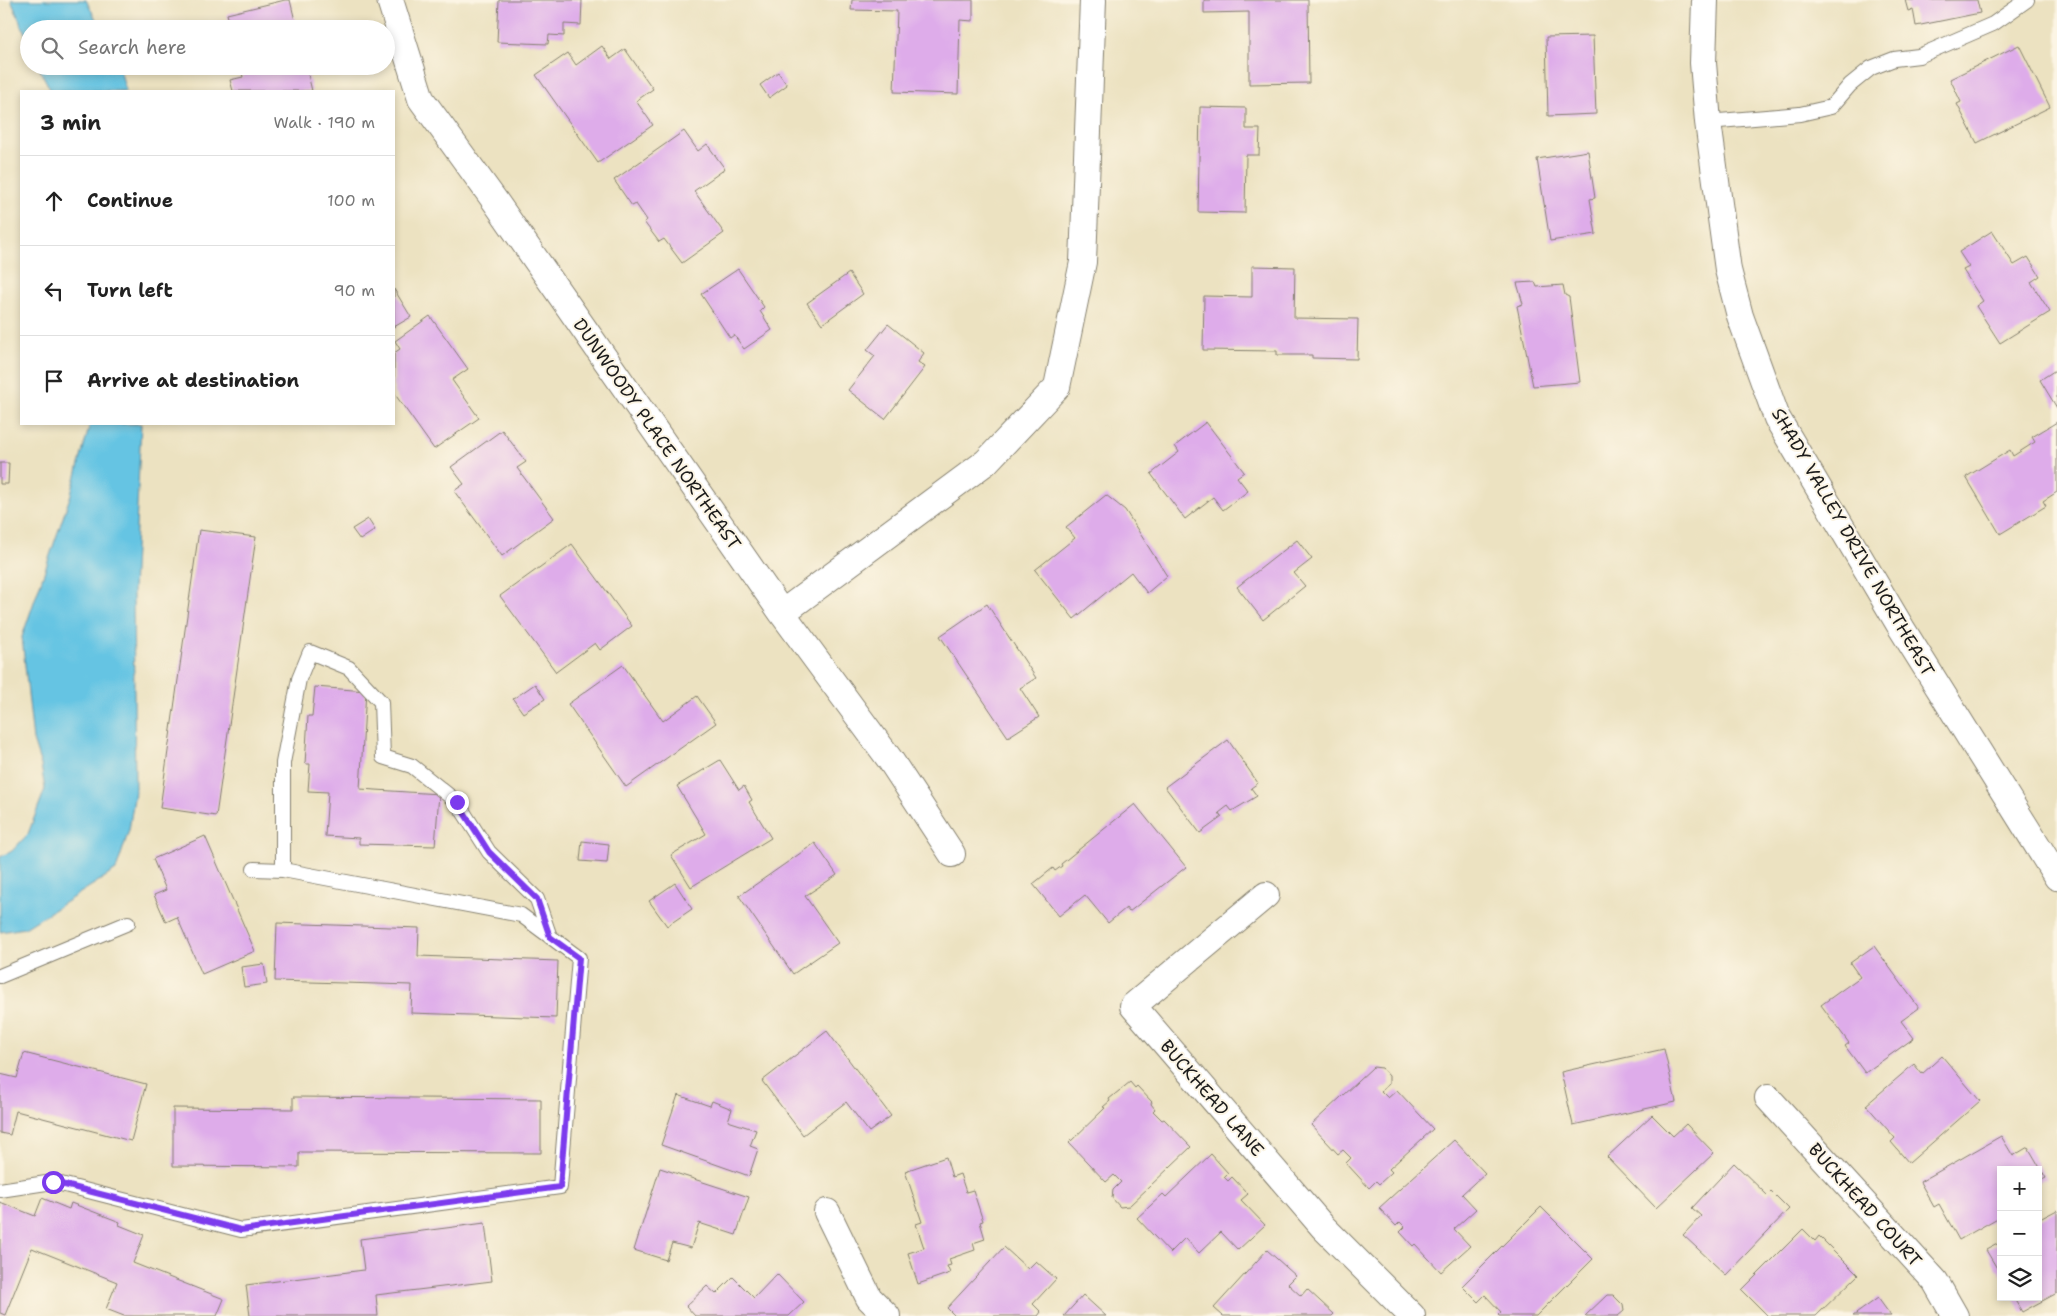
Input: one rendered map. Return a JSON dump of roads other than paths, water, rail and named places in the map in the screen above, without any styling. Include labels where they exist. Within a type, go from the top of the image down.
[{"type":"street","name":"DUNWOODY PLACE NORTHEAST","points":[[390,0],[421,99],[496,201],[782,613],[891,760],[952,854]]},
{"type":"street","points":[[782,613],[986,462],[1058,387],[1083,262],[1093,0]]},
{"type":"street","name":"SHADY VALLEY DRIVE NORTHEAST","points":[[1704,0],[1703,63],[1708,122],[1728,270],[1740,316],[1777,418],[1902,629],[2057,877]]},
{"type":"street","name":"BUCKHEAD LANE","points":[[1266,895],[1132,1006],[1323,1227],[1412,1316]]},
{"type":"street","name":"BUCKHEAD COURT","points":[[1768,1098],[1935,1281],[1955,1316]]},
{"type":"street","points":[[827,1212],[869,1298],[887,1316]]},
{"type":"lane","points":[[1708,122],[1800,114],[1830,107],[1850,85],[1871,68],[1894,60],[1919,56],[1984,28],[1993,24],[2027,0]]},
{"type":"lane","points":[[283,870],[284,763],[299,679],[310,652],[349,668],[381,702],[382,757],[412,766],[457,802],[489,852],[537,899],[550,937]]},
{"type":"lane","points":[[0,1190],[53,1182],[241,1230],[560,1187],[579,958],[521,915],[283,870],[254,868]]},
{"type":"lane","points":[[0,976],[128,923]]},
{"type":"water","points":[[11,0],[86,0],[96,20],[20,20]]},
{"type":"water","points":[[43,75],[122,75],[126,90],[50,90]]},
{"type":"water","points":[[90,425],[141,425],[133,591],[135,792],[129,830],[116,870],[25,928],[0,932],[0,857],[12,851],[28,834],[45,789],[41,765],[33,740],[22,637],[71,494]]}]
